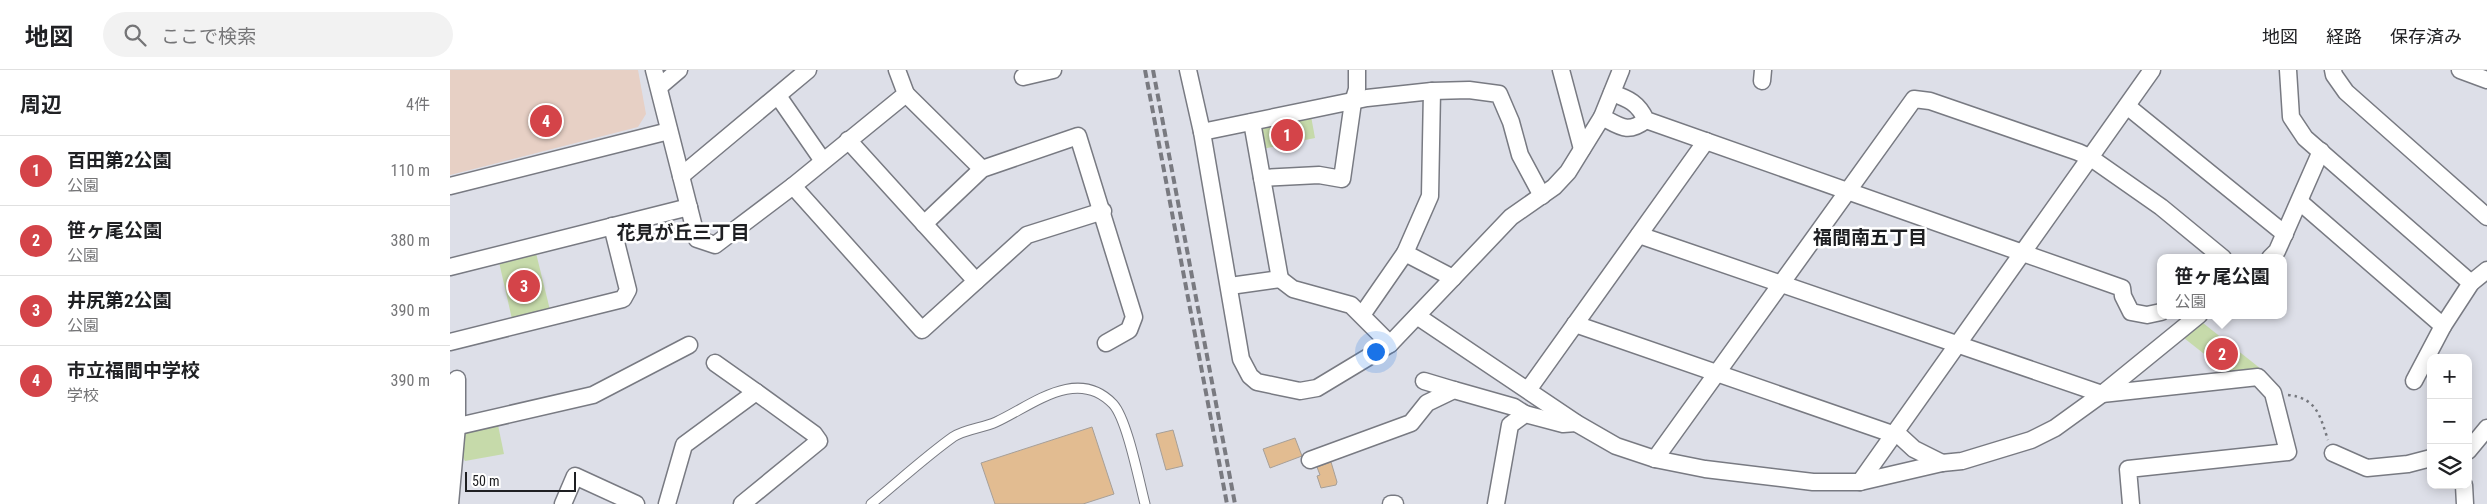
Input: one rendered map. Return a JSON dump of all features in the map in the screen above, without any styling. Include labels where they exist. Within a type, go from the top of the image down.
[{"type":"street","points":[[654,70],[697,239],[715,245],[793,186],[906,94]]},
{"type":"street","points":[[658,87],[680,70]]},
{"type":"street","points":[[897,70],[906,94],[982,169]]},
{"type":"street","points":[[1024,80],[1053,70]]},
{"type":"street","points":[[1188,70],[1202,132],[1230,286],[1241,359],[1250,376],[1257,382],[1300,391],[1317,388],[1390,344],[1511,217],[1554,187],[1568,172],[1602,118],[1621,70]]},
{"type":"street","points":[[1262,178],[1319,175],[1342,179],[1353,102],[1358,88],[1357,70]]},
{"type":"street","points":[[1561,70],[1582,149]]},
{"type":"street","points":[[1860,482],[2152,70]]},
{"type":"street","points":[[2288,70],[2291,117],[2305,138],[2471,283]]},
{"type":"street","points":[[2333,70],[2334,75],[2346,92],[2487,217]]},
{"type":"street","points":[[2460,70],[2487,80]]},
{"type":"street","points":[[681,176],[778,96],[802,72]]},
{"type":"street","points":[[1202,132],[1367,98],[1432,91],[1469,90],[1500,94],[1511,122],[1520,155],[1542,196]]},
{"type":"street","points":[[1362,315],[1405,254],[1430,196],[1432,91]]},
{"type":"street","points":[[1612,93],[1635,103],[1641,108],[1646,120],[2122,288],[2131,312],[2147,315],[2157,313]]},
{"type":"street","points":[[778,96],[823,161]]},
{"type":"street","points":[[1655,460],[1914,99],[1930,101],[2091,158],[2161,207],[2218,254]]},
{"type":"street","points":[[2127,106],[2285,234]]},
{"type":"street","points":[[1602,118],[1628,128],[1635,128],[1646,120]]},
{"type":"street","points":[[1252,122],[1280,279],[1293,289],[1351,305],[1390,344]]},
{"type":"street","points":[[450,186],[669,131]]},
{"type":"street","points":[[924,224],[982,169],[1078,136],[1134,317],[1129,330],[1106,343]]},
{"type":"street","points":[[848,140],[976,281]]},
{"type":"street","points":[[1528,390],[1706,141]]},
{"type":"street","points":[[2274,254],[2300,202],[2321,151]]},
{"type":"street","points":[[793,186],[922,330],[1027,235],[1102,211]]},
{"type":"street","points":[[2300,202],[2443,326]]},
{"type":"street","points":[[450,267],[689,207]]},
{"type":"street","points":[[450,342],[623,299],[628,290],[612,226]]},
{"type":"street","points":[[1639,235],[2102,394],[2258,377],[2273,393],[2288,452],[2128,469],[2131,504]]},
{"type":"street","points":[[1405,254],[1453,278]]},
{"type":"street","points":[[2414,381],[2443,326],[2471,283],[2487,270]]},
{"type":"street","points":[[1230,286],[1280,279]]},
{"type":"street","points":[[1417,316],[1576,423],[1616,446],[1655,460],[1706,469],[1813,482],[1860,482],[1942,463],[1962,461],[2031,440],[2055,428],[2102,394],[2194,320]]},
{"type":"street","points":[[1575,324],[1893,435],[1942,463]]},
{"type":"street","points":[[453,427],[593,395],[689,345]]},
{"type":"street","points":[[715,363],[814,434],[819,441],[742,504]]},
{"type":"street","points":[[450,504],[457,378]]},
{"type":"street","points":[[1424,380],[1514,407],[1526,414],[1563,424],[1576,423]]},
{"type":"street","points":[[1310,460],[1411,424],[1426,403],[1454,390]]},
{"type":"street","points":[[666,504],[684,445],[756,392]]},
{"type":"street","points":[[1496,504],[1510,425],[1526,414]]},
{"type":"street","points":[[2472,446],[2487,428]]},
{"type":"street","points":[[2333,453],[2367,468],[2408,464],[2427,459]]},
{"type":"street","points":[[563,504],[575,476],[636,504]]},
{"type":"street","points":[[2464,489],[2465,504]]},
{"type":"lane","points":[[871,504],[955,435],[994,423],[1052,392],[1070,387],[1083,388],[1105,396],[1115,406],[1122,422],[1145,504]]},
{"type":"path","points":[[2273,393],[2300,396],[2317,408],[2333,453]]},
{"type":"shaded area","points":[[450,70],[638,70],[646,114],[638,127],[450,175]]},
{"type":"green space","points":[[1311,116],[1315,138],[1263,149],[1260,132],[1266,126]]},
{"type":"green space","points":[[536,253],[550,310],[512,319],[499,262]]},
{"type":"green space","points":[[2203,323],[2261,369],[2227,372],[2184,338]]},
{"type":"green space","points":[[498,425],[504,454],[465,461],[462,454],[462,444],[463,435],[467,428]]},
{"type":"building","points":[[1092,427],[1114,494],[1083,504],[995,504],[981,463]]},
{"type":"building","points":[[1173,430],[1183,466],[1166,470],[1156,434]]},
{"type":"building","points":[[1295,438],[1302,456],[1270,468],[1263,449]]},
{"type":"building","points":[[1331,462],[1337,482],[1336,485],[1321,488],[1317,476],[1320,475],[1317,467]]},
{"type":"railway","points":[[1145,70],[1227,504]]},
{"type":"railway","points":[[1153,70],[1235,504]]},
{"type":"place","name":"市立福間中学校","points":[[546,121]]},
{"type":"place","name":"百田第2公園","points":[[1287,135]]},
{"type":"place","name":"井尻第2公園","points":[[524,286]]},
{"type":"place","name":"笹ヶ尾公園","points":[[2222,354]]},
{"type":"district","name":"花見が丘三丁目","points":[[683,232]]},
{"type":"district","name":"福間南五丁目","points":[[1870,237]]}]
